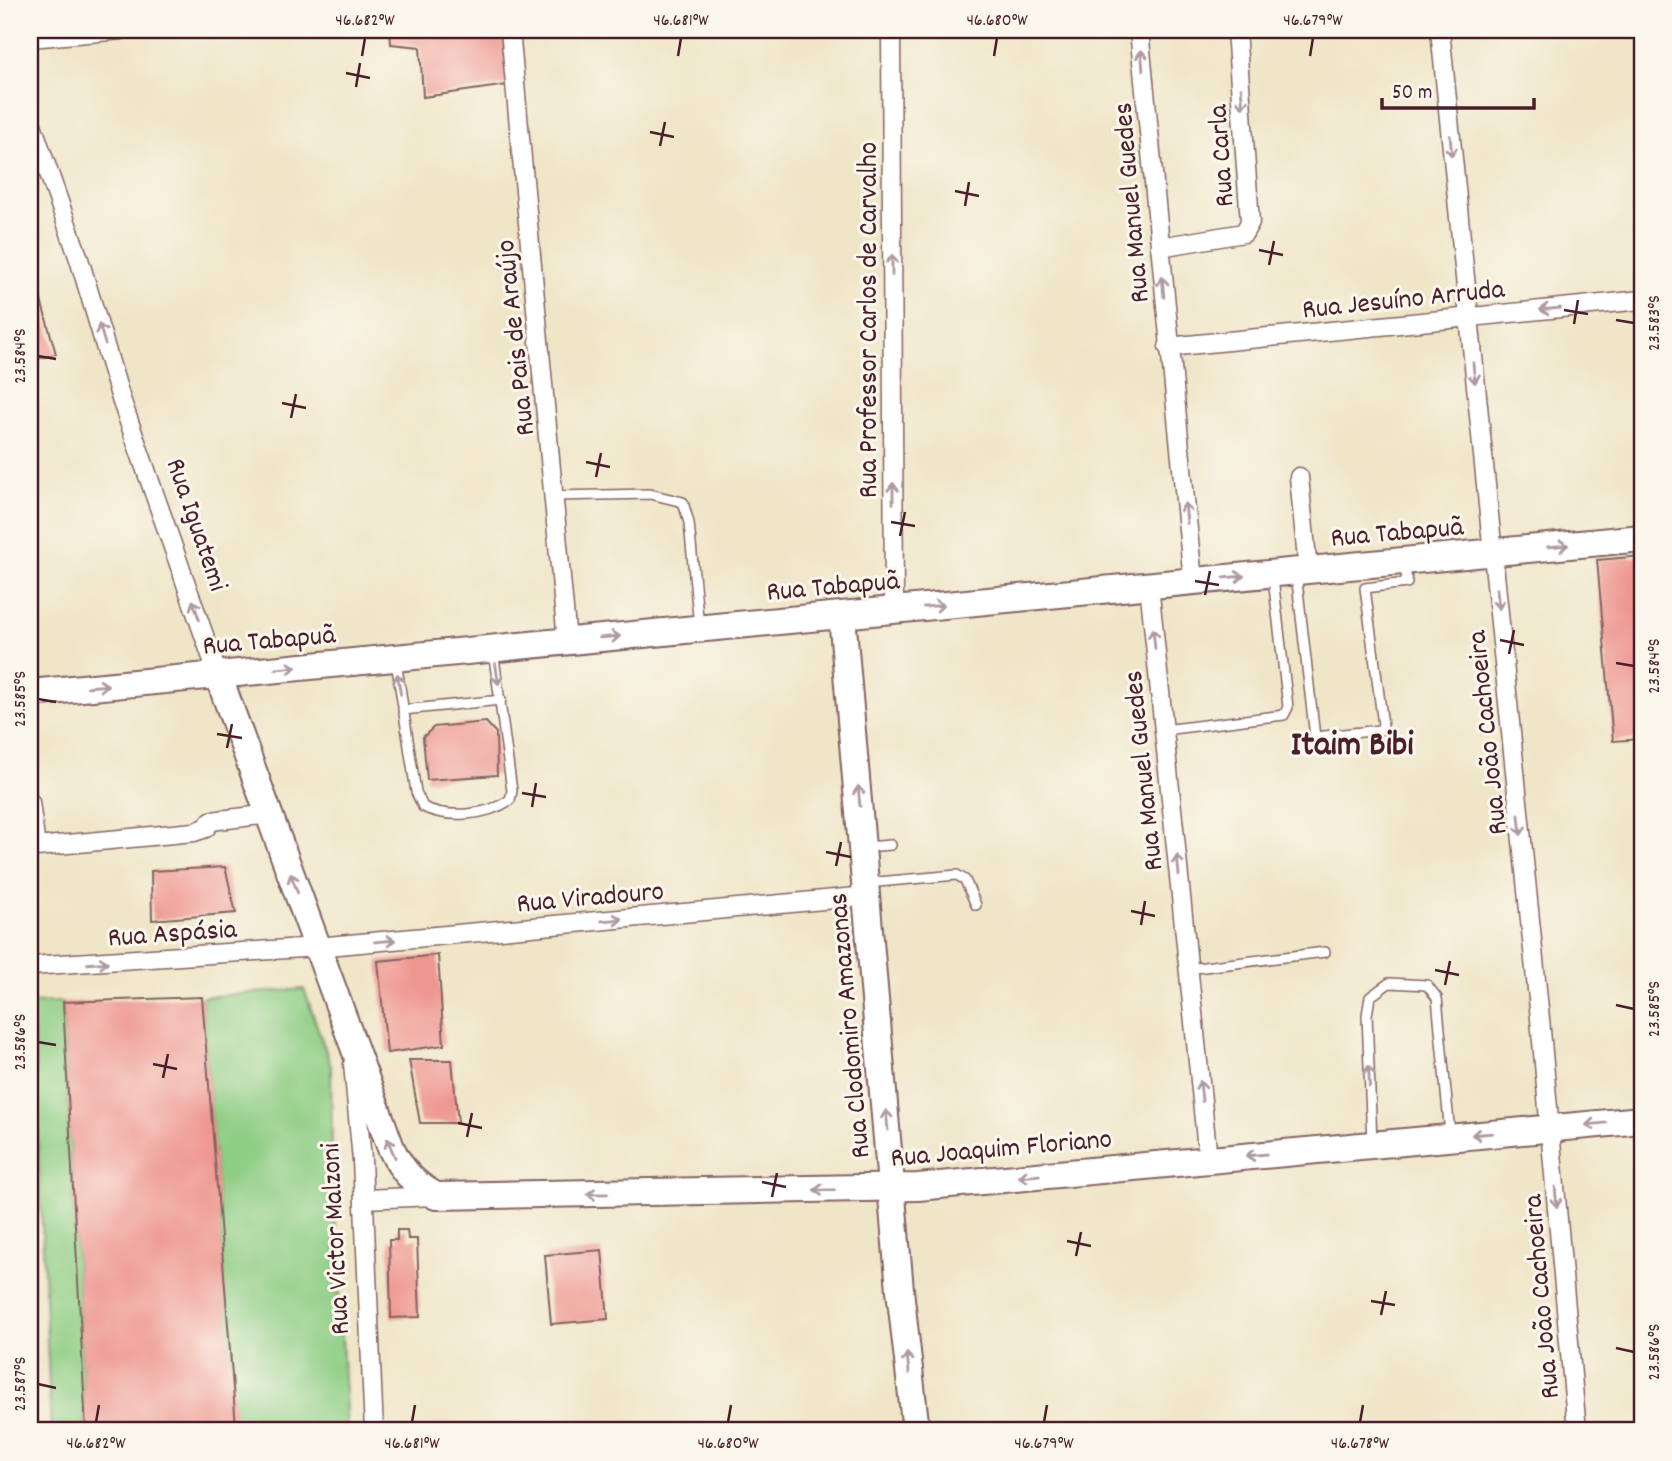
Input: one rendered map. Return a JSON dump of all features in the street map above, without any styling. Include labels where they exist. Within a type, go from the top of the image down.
[{"type":"street","points":[[30,38],[122,30]]},
{"type":"street","name":"Rua Pais de Araújo","points":[[510,30],[567,641]]},
{"type":"street","name":"Rua Professor Carlos de Carvalho","points":[[891,30],[894,610]]},
{"type":"street","name":"Rua Manuel Guedes","points":[[1139,30],[1193,581]]},
{"type":"street","name":"Rua Carla","points":[[1160,247],[1230,237],[1244,233],[1250,222],[1236,30]]},
{"type":"street","name":"Rua João Cachoeira","points":[[1440,30],[1550,1129],[1577,1431]]},
{"type":"street","name":"Rua Iguatemi","points":[[31,124],[79,259],[121,399],[317,947]]},
{"type":"street","name":"Rua Jesuíno Arruda","points":[[1168,347],[1642,300]]},
{"type":"street","points":[[1292,572],[1298,477]]},
{"type":"street","name":"Rua Tabapuã","points":[[30,693],[1642,538]]},
{"type":"street","name":"Rua Manuel Guedes","points":[[1149,585],[1208,1159]]},
{"type":"street","name":"Rua Clodomiro Amazonas","points":[[842,615],[916,1431]]},
{"type":"street","points":[[30,802],[36,847],[194,832],[206,828],[211,821],[270,814]]},
{"type":"street","name":"Rua Viradouro","points":[[317,947],[867,889]]},
{"type":"street","name":"Rua Aspásia","points":[[30,966],[317,947]]},
{"type":"street","name":"Rua Victor Malzoni","points":[[317,947],[351,1043],[401,1169],[416,1185],[436,1196]]},
{"type":"street","name":"Rua Victor Malzoni","points":[[351,1043],[364,1199],[374,1431]]},
{"type":"street","name":"Rua Joaquim Floriano","points":[[364,1199],[892,1188],[1642,1120]]},
{"type":"lane","points":[[554,496],[650,494],[683,502],[689,523],[699,629]]},
{"type":"lane","points":[[1292,572],[1315,737],[1324,738],[1380,730],[1383,725],[1365,588],[1406,583],[1405,561]]},
{"type":"lane","points":[[1164,730],[1284,715],[1288,707],[1292,572]]},
{"type":"lane","points":[[395,658],[416,792],[423,807],[437,814],[463,814],[501,806],[510,800],[512,791],[493,648]]},
{"type":"lane","points":[[403,710],[500,701]]},
{"type":"lane","points":[[864,847],[891,845]]},
{"type":"lane","points":[[867,889],[957,875],[965,880],[976,905]]},
{"type":"lane","points":[[1188,969],[1325,952]]},
{"type":"lane","points":[[1372,1144],[1367,1015],[1370,997],[1389,983],[1427,985],[1437,998],[1450,1137]]},
{"type":"green space","points":[[304,989],[331,1066],[332,1157],[347,1431],[51,1431],[32,1003],[63,1002],[86,1430],[235,1426],[202,997]]},
{"type":"building","points":[[390,30],[509,30],[515,84],[423,97],[420,47],[391,44]]},
{"type":"building","points":[[30,261],[56,354],[30,361]]},
{"type":"building","points":[[1642,556],[1642,739],[1613,741],[1597,560]]},
{"type":"building","points":[[486,722],[496,733],[497,775],[427,780],[423,737],[434,727]]},
{"type":"building","points":[[225,867],[236,913],[152,920],[151,871]]},
{"type":"building","points":[[438,955],[444,1045],[387,1053],[378,961]]},
{"type":"building","points":[[202,997],[236,1426],[86,1430],[63,1002]]},
{"type":"building","points":[[409,1060],[452,1060],[458,1123],[420,1123]]},
{"type":"building","points":[[397,1230],[407,1230],[408,1239],[417,1239],[420,1317],[391,1318],[389,1240],[397,1240]]},
{"type":"building","points":[[602,1250],[608,1319],[551,1324],[545,1255]]},
{"type":"district","name":"Itaim Bibi","points":[[1352,742]]}]
